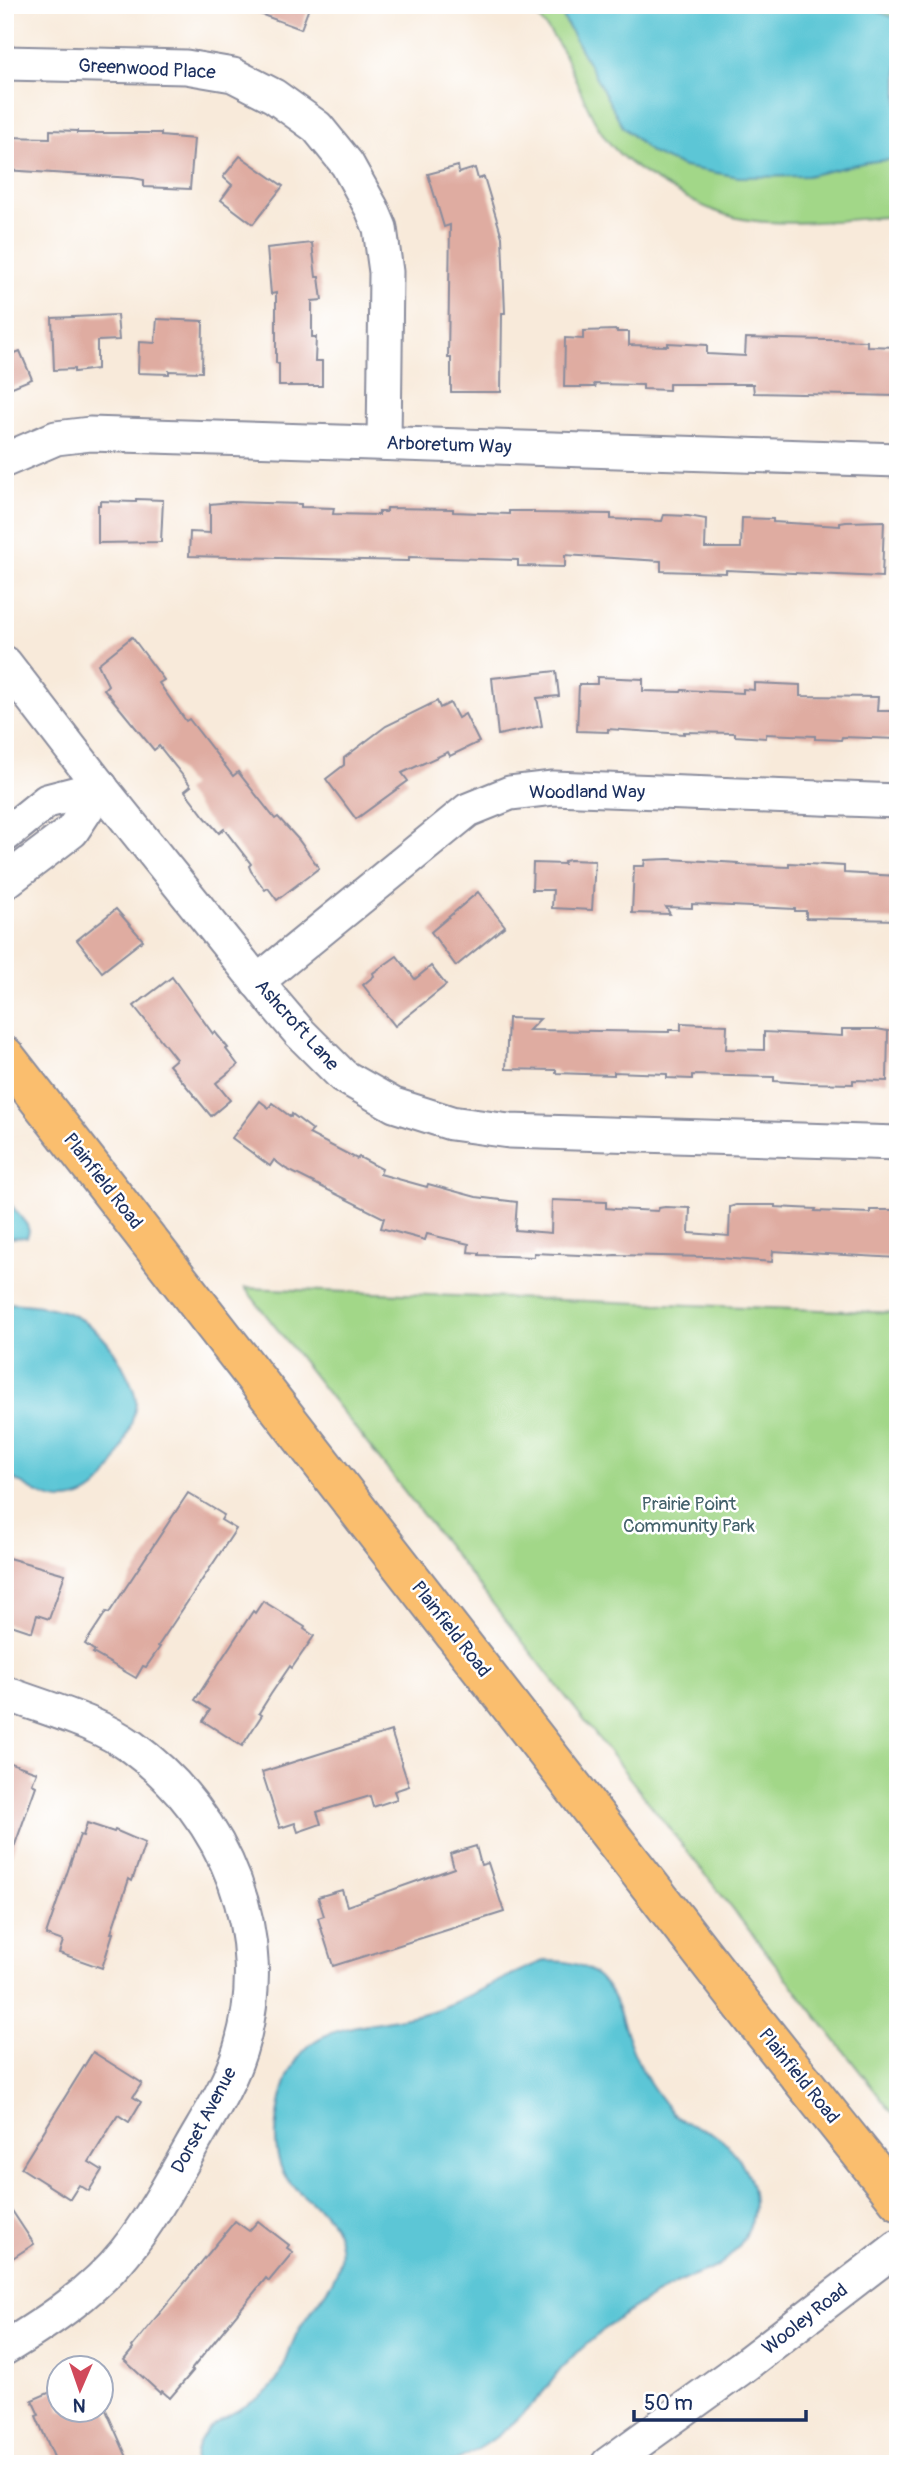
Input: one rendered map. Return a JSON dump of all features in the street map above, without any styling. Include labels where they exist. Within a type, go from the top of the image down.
[{"type":"main road","name":"Plainfield Road","points":[[5,1056],[755,2021],[898,2200]]},
{"type":"street","name":"Greenwood Place","points":[[5,63],[186,67],[233,75],[274,96],[317,127],[347,164],[380,229],[386,272],[384,443]]},
{"type":"street","name":"Arboretum Way","points":[[5,460],[56,438],[90,434],[898,460]]},
{"type":"street","name":"Ashcroft Lane","points":[[5,663],[101,787],[299,1032],[343,1076],[394,1105],[451,1123],[509,1131],[898,1143]]},
{"type":"street","points":[[5,835],[47,801],[101,787]]},
{"type":"street","points":[[5,882],[72,831],[101,787]]},
{"type":"street","name":"Woodland Way","points":[[257,982],[468,810],[510,793],[553,789],[898,801]]},
{"type":"street","name":"Dorset Avenue","points":[[5,1693],[102,1730],[130,1746],[171,1779],[200,1812],[239,1889],[247,1927],[251,1968],[248,2009],[240,2050],[226,2086],[171,2183],[125,2252],[96,2282],[43,2325],[5,2347]]},
{"type":"street","name":"Wooley Road","points":[[608,2464],[741,2368],[898,2247]]},
{"type":"green space","points":[[528,5],[898,5],[898,216],[822,222],[765,222],[726,215],[674,191],[628,162],[606,139],[559,46]]},
{"type":"green space","name":"Prairie Point Community Park","points":[[245,1288],[898,1313],[898,2120]]},
{"type":"water","points":[[560,5],[872,5],[879,12],[898,19],[898,159],[867,162],[807,176],[739,177],[684,167],[651,153],[623,127],[564,19]]},
{"type":"water","points":[[5,1197],[27,1225],[27,1237],[5,1238]]},
{"type":"water","points":[[5,1303],[60,1310],[89,1325],[113,1350],[131,1384],[136,1398],[135,1407],[124,1443],[109,1473],[86,1495],[75,1499],[55,1499],[40,1494],[5,1474]]},
{"type":"water","points":[[544,1961],[577,1964],[589,1969],[602,1980],[617,2005],[638,2061],[671,2111],[681,2120],[722,2140],[738,2158],[749,2179],[754,2202],[751,2222],[740,2245],[714,2268],[668,2288],[613,2323],[567,2362],[541,2395],[507,2428],[460,2459],[447,2464],[195,2464],[202,2438],[210,2428],[254,2401],[277,2381],[301,2326],[329,2287],[339,2263],[340,2245],[331,2221],[290,2182],[283,2172],[277,2154],[281,2099],[297,2060],[308,2047],[326,2035],[354,2026],[432,2011]]},
{"type":"building","points":[[241,5],[310,5],[301,29]]},
{"type":"building","points":[[50,130],[77,133],[161,133],[161,136],[194,139],[190,189],[144,187],[144,180],[133,178],[5,170],[5,137],[50,138]]},
{"type":"building","points":[[240,156],[283,186],[253,224],[221,200],[232,185],[223,177]]},
{"type":"building","points":[[458,166],[459,173],[475,168],[478,179],[484,177],[502,237],[505,313],[502,313],[501,392],[451,392],[451,358],[448,358],[450,225],[444,227],[428,174]]},
{"type":"building","points":[[312,243],[322,300],[312,301],[312,337],[316,337],[315,361],[322,361],[322,386],[279,386],[279,364],[276,363],[276,293],[271,294],[267,248]]},
{"type":"building","points":[[117,315],[119,340],[97,341],[97,369],[74,372],[74,369],[54,370],[52,318]]},
{"type":"building","points":[[157,319],[203,321],[202,372],[138,373],[139,342],[155,343]]},
{"type":"building","points":[[583,331],[629,332],[629,345],[707,345],[707,354],[745,356],[746,338],[867,341],[867,346],[898,347],[898,396],[754,393],[753,384],[669,384],[669,390],[643,389],[643,385],[594,384],[595,387],[564,387],[565,338],[583,339]]},
{"type":"building","points":[[20,351],[32,379],[5,390],[5,357]]},
{"type":"building","points":[[136,499],[163,500],[161,542],[98,543],[100,501],[136,502]]},
{"type":"building","points":[[210,504],[301,504],[301,507],[334,508],[333,514],[379,515],[379,512],[386,512],[387,508],[453,509],[453,512],[509,514],[509,511],[534,511],[611,514],[611,519],[662,521],[664,515],[688,516],[706,519],[705,548],[741,548],[742,518],[840,526],[840,523],[846,522],[884,521],[882,577],[726,570],[726,573],[661,571],[661,561],[565,555],[565,567],[518,566],[518,560],[409,557],[407,561],[189,556],[190,532],[210,533]]},
{"type":"building","points":[[132,637],[164,680],[159,683],[186,721],[189,719],[233,776],[238,772],[275,819],[278,817],[298,839],[319,868],[277,900],[268,888],[265,890],[251,871],[251,864],[224,829],[219,833],[204,816],[185,791],[191,786],[159,746],[154,750],[104,689],[108,685],[98,664]]},
{"type":"building","points":[[556,671],[559,696],[537,698],[542,726],[498,735],[492,678]]},
{"type":"building","points":[[597,677],[643,679],[643,691],[743,693],[743,689],[754,690],[754,683],[800,685],[800,696],[878,697],[877,711],[898,711],[898,739],[842,737],[841,740],[766,734],[766,738],[735,736],[735,733],[684,734],[608,729],[608,732],[577,731],[579,684],[597,684]]},
{"type":"building","points":[[437,701],[440,708],[450,703],[458,718],[465,714],[479,742],[450,756],[448,752],[402,773],[408,781],[356,819],[326,779],[344,765],[344,758],[386,726]]},
{"type":"building","points":[[669,859],[738,865],[789,867],[789,863],[844,866],[844,873],[898,876],[898,920],[806,918],[806,911],[795,909],[692,904],[692,908],[666,907],[670,914],[632,913],[634,866],[644,866],[645,860]]},
{"type":"building","points":[[564,861],[595,861],[592,910],[552,908],[553,890],[532,890],[533,863],[564,864]]},
{"type":"building","points":[[478,892],[505,926],[456,966],[431,932]]},
{"type":"building","points":[[116,909],[143,940],[102,972],[77,940]]},
{"type":"building","points":[[397,956],[415,979],[431,966],[446,985],[395,1026],[363,985],[374,976],[373,973]]},
{"type":"building","points":[[172,977],[213,1034],[215,1032],[228,1048],[226,1049],[238,1065],[216,1083],[230,1100],[211,1116],[169,1065],[176,1059],[134,1006]]},
{"type":"building","points":[[508,1018],[540,1019],[529,1030],[669,1032],[681,1030],[681,1023],[727,1025],[726,1049],[764,1050],[764,1032],[842,1036],[842,1029],[877,1029],[888,1031],[887,1081],[853,1080],[853,1084],[804,1083],[774,1081],[774,1077],[692,1075],[692,1079],[667,1078],[667,1074],[614,1072],[614,1075],[506,1069]]},
{"type":"building","points":[[260,1101],[269,1108],[272,1103],[291,1117],[292,1114],[313,1130],[309,1134],[382,1169],[380,1174],[427,1187],[428,1184],[476,1197],[517,1202],[515,1230],[551,1233],[552,1200],[606,1202],[606,1208],[616,1209],[658,1211],[659,1208],[665,1207],[690,1208],[689,1233],[729,1236],[730,1207],[736,1205],[775,1205],[816,1209],[815,1211],[870,1213],[870,1210],[895,1210],[898,1214],[898,1258],[773,1251],[772,1262],[708,1257],[534,1253],[534,1257],[479,1255],[468,1252],[469,1244],[427,1234],[425,1240],[381,1228],[384,1218],[286,1169],[274,1160],[270,1166],[232,1138]]},
{"type":"building","points":[[188,1493],[224,1515],[221,1520],[236,1529],[158,1646],[160,1647],[136,1678],[93,1653],[95,1651],[85,1644],[106,1612],[109,1613]]},
{"type":"building","points":[[5,1557],[65,1574],[49,1619],[37,1615],[32,1632],[5,1623]]},
{"type":"building","points":[[263,1601],[305,1627],[304,1629],[314,1636],[271,1694],[259,1713],[262,1715],[242,1746],[203,1721],[210,1710],[195,1700],[253,1611],[255,1613]]},
{"type":"building","points":[[391,1731],[409,1786],[394,1791],[397,1799],[373,1807],[370,1796],[317,1812],[321,1824],[298,1832],[295,1823],[280,1828],[262,1772]]},
{"type":"building","points":[[5,1761],[37,1772],[32,1784],[36,1786],[8,1864],[5,1863]]},
{"type":"building","points":[[87,1823],[114,1832],[115,1830],[145,1843],[132,1881],[129,1879],[102,1968],[59,1953],[63,1941],[46,1935],[80,1835],[83,1836]]},
{"type":"building","points":[[476,1846],[481,1865],[488,1863],[504,1912],[333,1966],[318,1918],[324,1916],[318,1897],[342,1890],[347,1906],[454,1868],[450,1854]]},
{"type":"building","points":[[93,2052],[142,2083],[133,2097],[141,2102],[129,2122],[118,2115],[89,2162],[102,2170],[89,2191],[79,2185],[70,2199],[21,2168]]},
{"type":"building","points":[[5,2200],[34,2244],[5,2263]]},
{"type":"building","points":[[235,2221],[249,2231],[258,2221],[289,2245],[287,2248],[293,2252],[269,2281],[266,2278],[170,2398],[162,2391],[160,2393],[124,2360]]},
{"type":"building","points":[[46,2394],[46,2424],[112,2424],[130,2464],[57,2464],[32,2400]]}]
